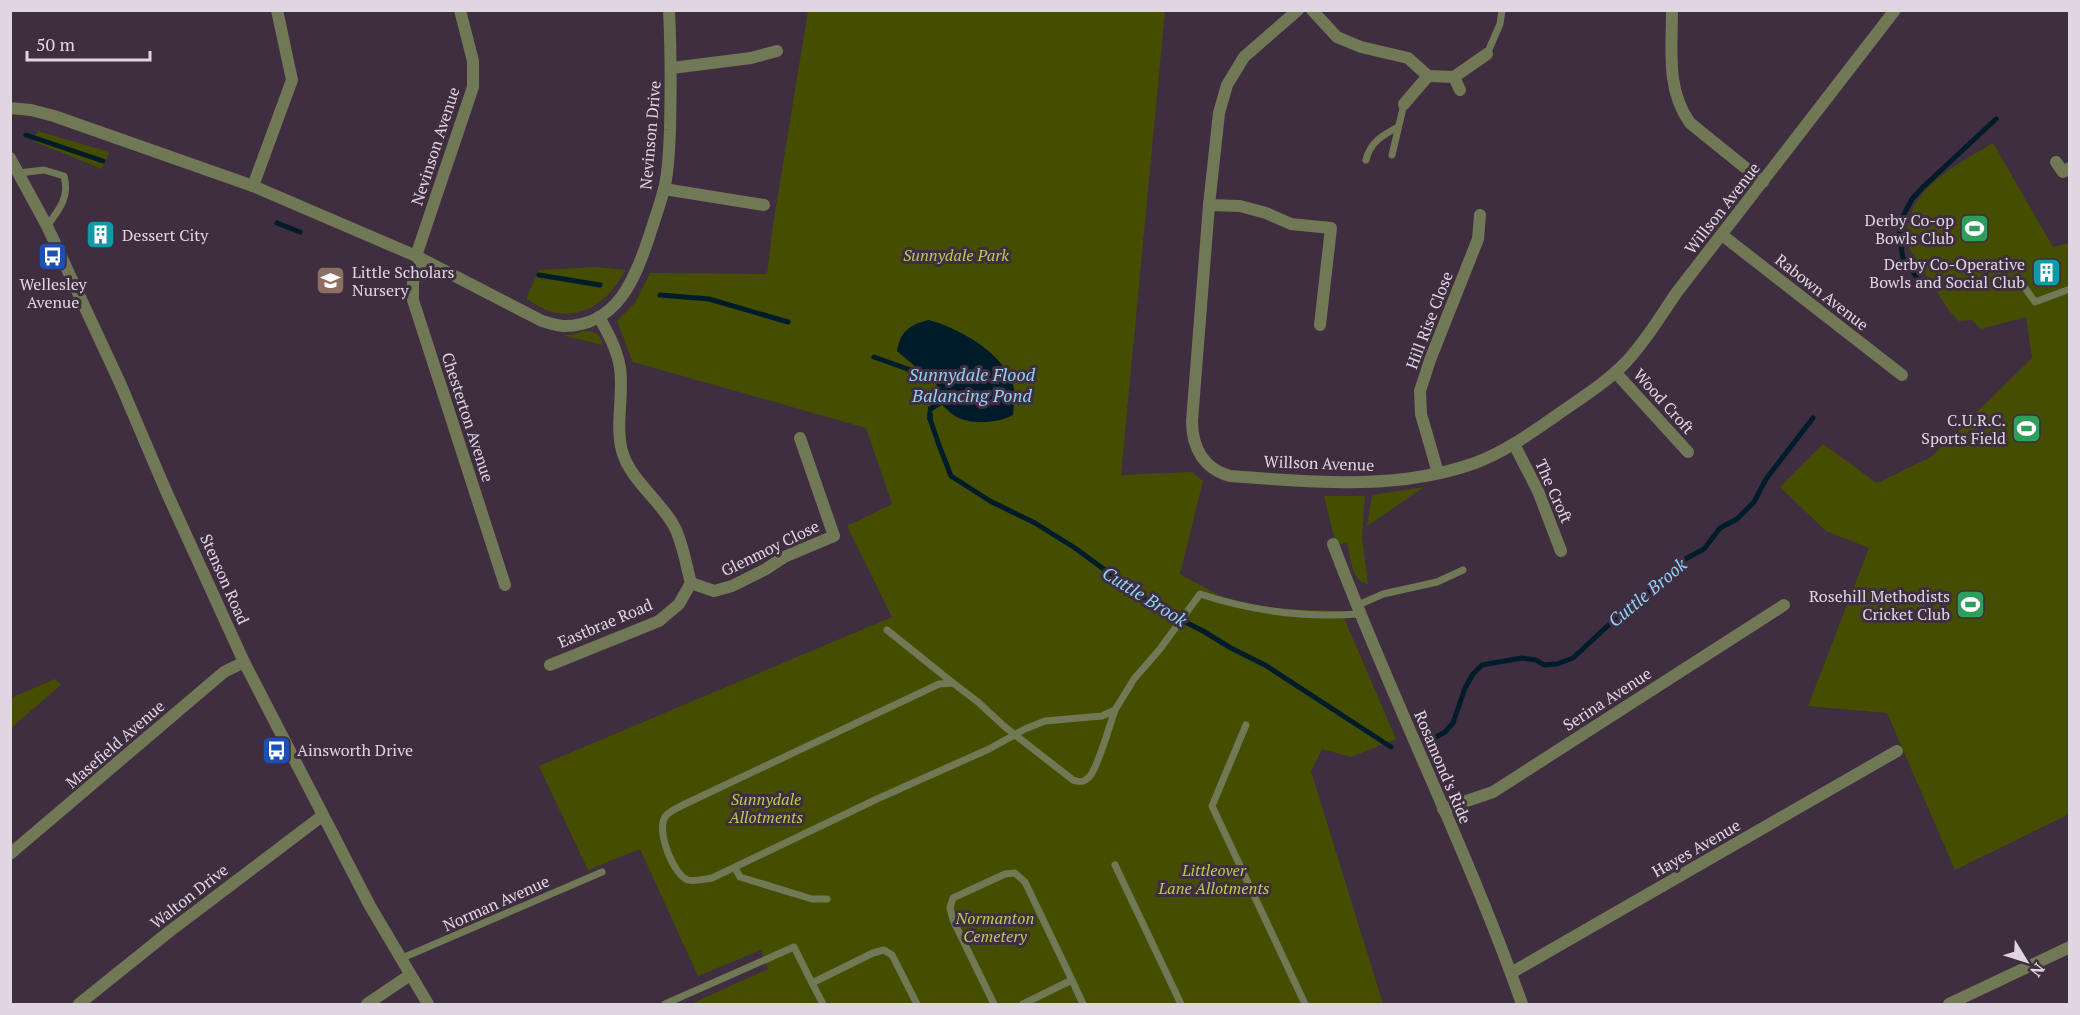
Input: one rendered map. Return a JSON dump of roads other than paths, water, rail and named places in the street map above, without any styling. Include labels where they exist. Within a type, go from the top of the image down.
[{"type":"street","points":[[253,186],[292,80],[277,10]]},
{"type":"street","name":"Nevinson Avenue","points":[[419,257],[473,87],[473,61],[460,10]]},
{"type":"street","name":"Nevinson Drive","points":[[599,317],[622,297],[637,274],[664,189],[672,68],[669,10]]},
{"type":"street","name":"Willson Avenue","points":[[1298,10],[1244,57],[1227,85],[1219,113],[1209,205],[1192,421],[1194,443],[1202,458],[1215,470],[1230,476],[1315,483],[1372,483],[1438,473],[1476,463],[1514,444],[1616,373],[1644,340],[1671,301],[1895,10]]},
{"type":"street","points":[[1312,10],[1337,37],[1361,47],[1408,58],[1428,76],[1454,77],[1487,54]]},
{"type":"street","points":[[1672,10],[1674,93],[1682,111],[1690,123],[1762,182]]},
{"type":"street","points":[[672,68],[751,58],[777,51]]},
{"type":"street","points":[[1404,104],[1428,76]]},
{"type":"street","points":[[1454,77],[1460,90]]},
{"type":"street","points":[[10,108],[54,116],[253,186],[419,257],[542,321],[563,326],[582,324],[599,317],[617,354],[620,369],[619,432],[622,451],[645,489],[663,508],[676,528],[691,584]]},
{"type":"street","name":"Stenson Road","points":[[10,158],[47,226],[120,383],[166,491],[244,662],[322,816],[400,959],[428,1005]]},
{"type":"street","points":[[2056,162],[2063,172],[2070,168]]},
{"type":"street","points":[[664,189],[764,205]]},
{"type":"street","points":[[1209,205],[1240,206],[1266,213],[1291,224],[1330,228],[1320,325]]},
{"type":"street","name":"Hill Rise Close","points":[[1438,473],[1421,414],[1420,391],[1478,238],[1480,215]]},
{"type":"street","name":"Rabown Avenue","points":[[1722,235],[1902,375]]},
{"type":"street","name":"Chesterton Avenue","points":[[419,257],[413,282],[413,300],[505,585]]},
{"type":"street","name":"Wood Croft","points":[[1616,373],[1688,452]]},
{"type":"street","name":"Glenmoy Close","points":[[691,584],[714,591],[732,586],[784,556],[834,536],[800,438]]},
{"type":"street","name":"The Croft","points":[[1514,444],[1538,491],[1561,551]]},
{"type":"street","name":"Rosamond's Ride","points":[[1333,544],[1358,610],[1511,973],[1522,1005]]},
{"type":"street","name":"Eastbrae Road","points":[[550,664],[659,621],[679,604],[691,584]]},
{"type":"street","name":"Serina Avenue","points":[[1443,809],[1493,792],[1784,605]]},
{"type":"street","name":"Masefield Avenue","points":[[10,854],[224,672],[244,662]]},
{"type":"street","name":"Hayes Avenue","points":[[1511,973],[1897,751]]},
{"type":"street","name":"Walton Drive","points":[[79,1005],[170,931],[322,816]]},
{"type":"street","points":[[1949,1005],[2070,947]]},
{"type":"street","points":[[367,1005],[410,975]]},
{"type":"lane","points":[[1487,54],[1500,24],[1502,10]]},
{"type":"lane","points":[[1392,155],[1404,104]]},
{"type":"lane","points":[[1366,160],[1372,145],[1382,135],[1398,127]]},
{"type":"lane","points":[[19,173],[44,170],[64,176],[66,195],[62,206],[47,226]]},
{"type":"lane","points":[[2025,288],[2035,302],[2070,289]]},
{"type":"lane","points":[[887,630],[978,702],[1005,728],[1073,780],[1084,782],[1093,773],[1115,710],[1134,680],[1200,594],[1230,604],[1298,615],[1358,610],[1383,594],[1437,582],[1463,570]]},
{"type":"lane","points":[[953,683],[939,684],[696,798],[666,815],[661,826],[665,844],[679,874],[688,880],[711,878],[1046,721],[1102,716],[1115,710]]},
{"type":"lane","points":[[1246,725],[1212,806],[1305,1005]]},
{"type":"lane","points":[[1114,865],[1181,1005]]},
{"type":"lane","points":[[735,868],[740,877],[812,899],[827,899]]},
{"type":"lane","name":"Norman Avenue","points":[[400,959],[602,872]]},
{"type":"lane","points":[[994,1005],[953,920],[950,908],[953,898],[1005,874],[1015,873],[1025,882],[1083,1005]]},
{"type":"lane","points":[[665,1005],[794,946],[822,1005]]},
{"type":"lane","points":[[812,983],[864,957],[884,950],[892,955],[917,1005]]},
{"type":"lane","points":[[1023,1005],[1072,980]]},
{"type":"water","name":"Sunnydale Flood Balancing Pond","points":[[929,320],[956,330],[995,357],[1012,382],[1015,396],[1013,415],[993,421],[970,421],[955,416],[942,405],[932,411],[933,419],[927,420],[928,407],[939,400],[937,385],[897,351],[898,344],[907,330]]},
{"type":"waterway","name":"Cuttle Brook","points":[[1921,283],[1903,258],[1899,235],[1904,214],[1912,199],[1923,187],[1996,119]]},
{"type":"waterway","name":"Cuttle Brook","points":[[26,135],[103,161]]},
{"type":"waterway","name":"Cuttle Brook","points":[[277,223],[300,232]]},
{"type":"waterway","name":"Cuttle Brook","points":[[539,275],[600,285]]},
{"type":"waterway","name":"Cuttle Brook","points":[[660,295],[709,299],[788,322]]},
{"type":"waterway","name":"Cuttle Brook","points":[[874,357],[927,376]]},
{"type":"waterway","name":"Cuttle Brook","points":[[930,414],[951,476],[990,501],[1035,523],[1166,612],[1265,665],[1391,747]]},
{"type":"waterway","name":"Cuttle Brook","points":[[1436,737],[1445,732],[1453,723],[1465,688],[1473,674],[1482,665],[1522,658],[1536,660],[1544,665],[1557,664],[1573,658],[1641,595],[1658,587],[1676,564],[1704,549],[1720,528],[1737,519],[1754,502],[1766,479],[1813,418]]},
{"type":"place","name":"Derby Co-op Bowls Club","points":[[1975,229]]},
{"type":"place","name":"Dessert City","points":[[101,235]]},
{"type":"place","name":"Wellesley Avenue","points":[[53,256]]},
{"type":"place","name":"Derby Co-Operative Bowls and Social Club","points":[[2046,273]]},
{"type":"place","name":"Little Scholars Nursery","points":[[331,281]]},
{"type":"place","name":"C.U.R.C. Sports Field","points":[[2027,429]]},
{"type":"place","name":"Rosehill Methodists Cricket Club","points":[[1971,605]]},
{"type":"place","name":"Ainsworth Drive","points":[[276,750]]},
{"type":"park label","name":"Sunnydale Park","points":[[956,255]]},
{"type":"park label","name":"Sunnydale Allotments","points":[[766,808]]},
{"type":"park label","name":"Littleover Lane Allotments","points":[[1214,879]]},
{"type":"park label","name":"Normanton Cemetery","points":[[995,927]]}]
